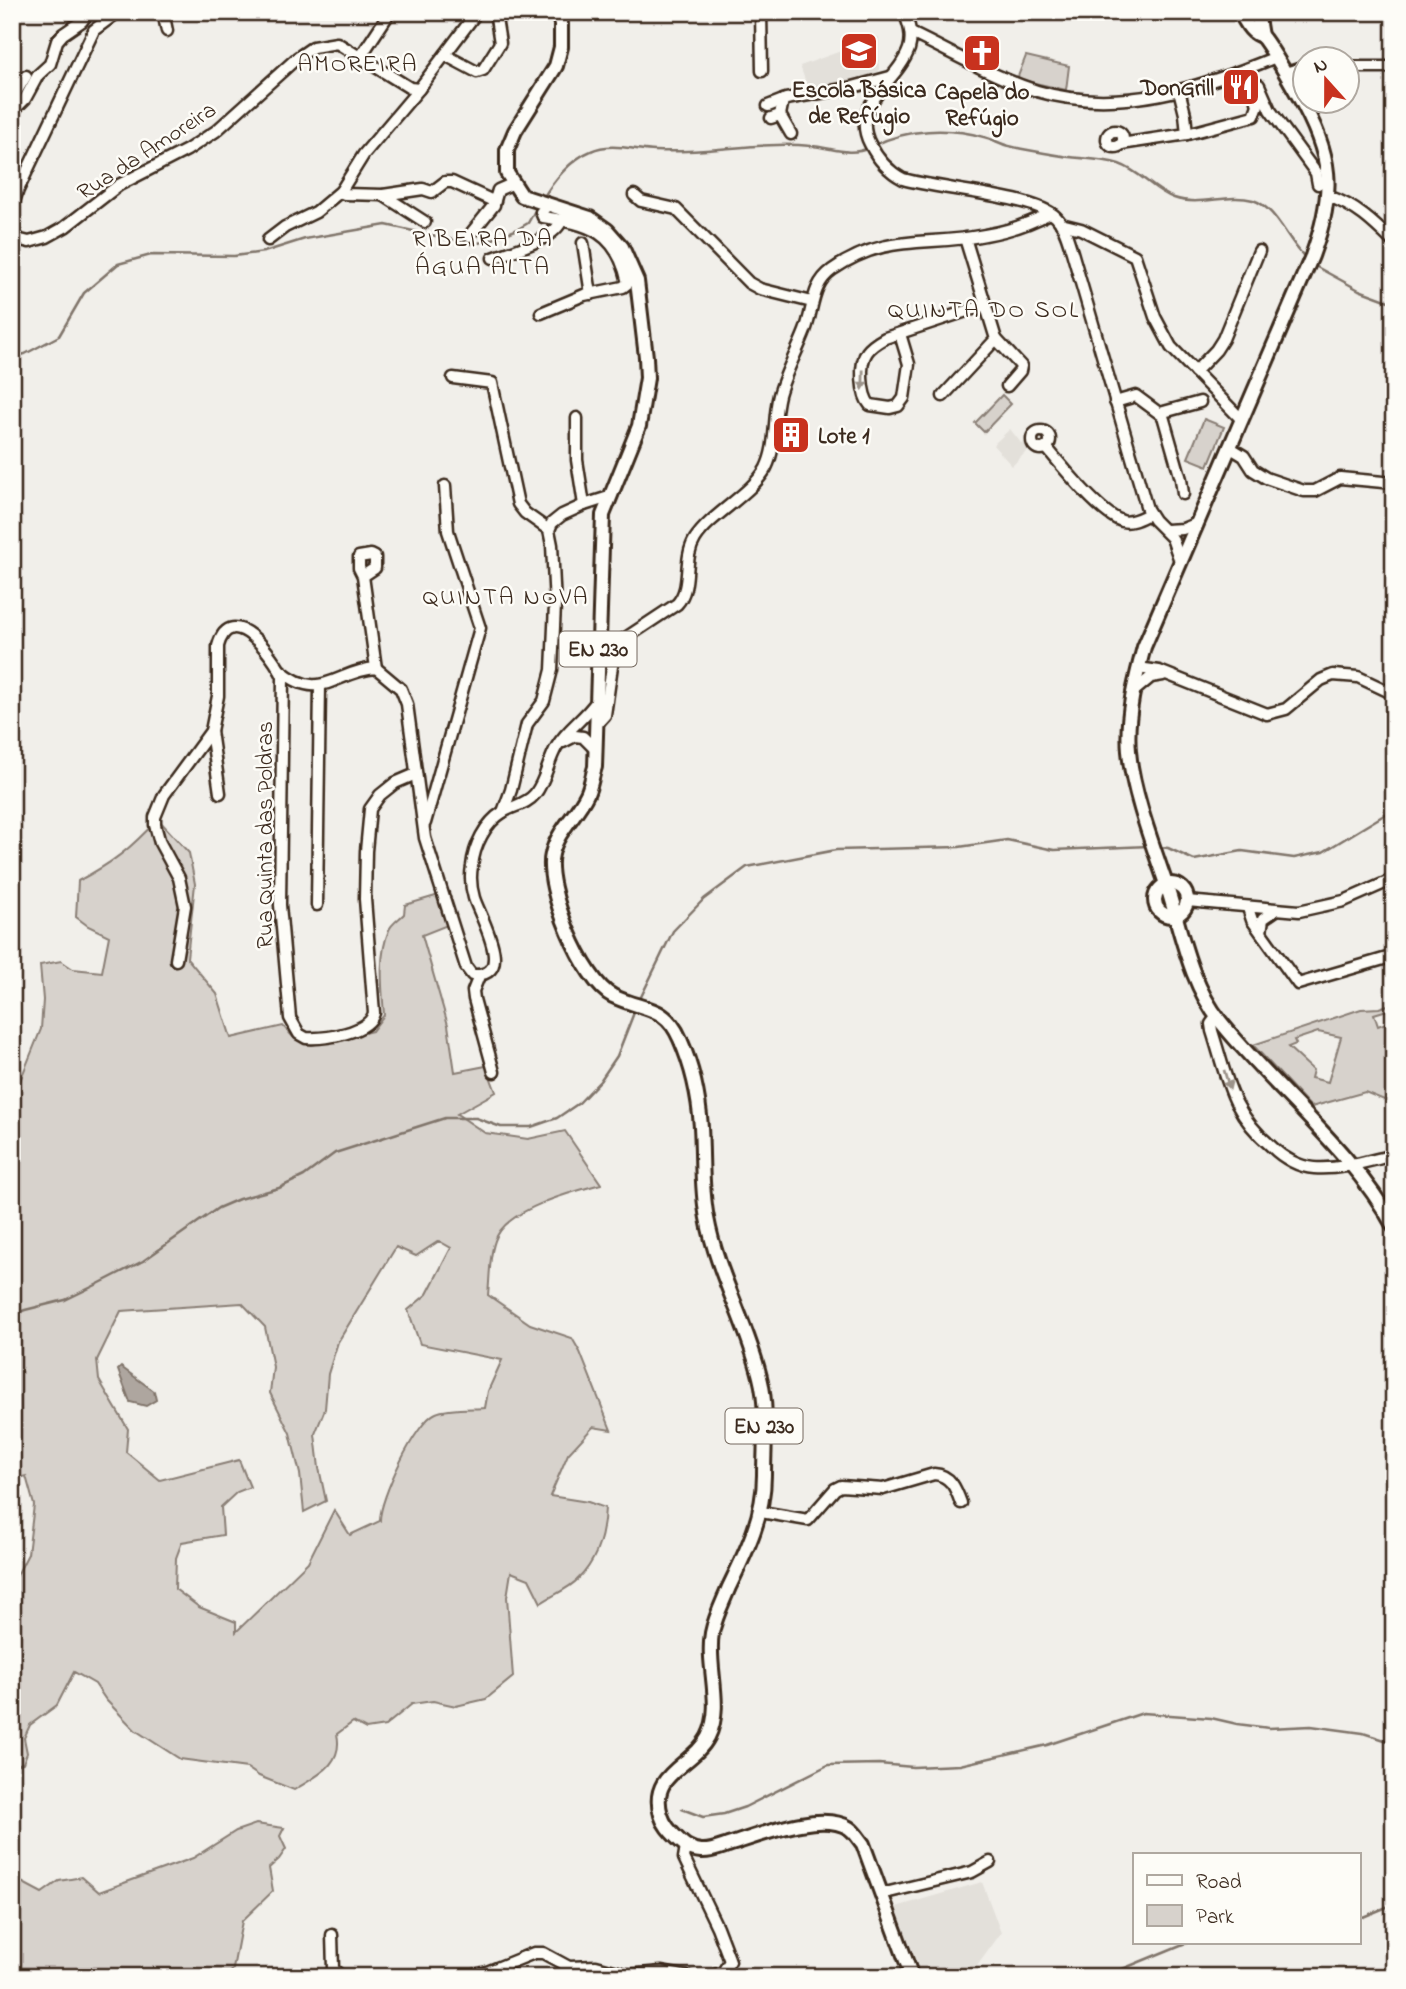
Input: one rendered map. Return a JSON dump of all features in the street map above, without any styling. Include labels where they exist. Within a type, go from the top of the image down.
[{"type":"main road","points":[[514,183],[507,173],[507,150],[515,131],[556,66],[561,47],[558,12]]},
{"type":"main road","points":[[1166,885],[1129,754],[1130,704],[1138,668],[1144,647],[1195,524],[1311,256],[1322,228],[1328,196],[1327,170],[1315,125],[1248,13]]},
{"type":"main road","name":"EN 230","points":[[514,183],[522,196],[590,218],[607,230],[622,247],[637,281],[646,357],[645,400],[639,426],[603,515],[593,733],[595,767],[588,793],[556,841],[551,857],[550,876],[555,898],[593,979],[613,996],[668,1017],[674,1025],[693,1078],[701,1126],[704,1195],[709,1233],[753,1351],[764,1393],[764,1490],[761,1512],[711,1635],[715,1710],[710,1733],[698,1750],[668,1776],[661,1788],[661,1815],[667,1829],[686,1846]]},
{"type":"main road","points":[[1166,885],[1181,888],[1187,901],[1184,910],[1176,915],[1161,913],[1156,905],[1156,895],[1166,885]]},
{"type":"main road","points":[[1176,915],[1201,990],[1217,1016],[1349,1165],[1384,1209],[1394,1227]]},
{"type":"main road","points":[[686,1846],[705,1852],[814,1821],[833,1821],[852,1829],[863,1844],[912,1977]]},
{"type":"street","points":[[12,112],[25,99],[38,75],[50,64],[57,41],[82,21],[88,12]]},
{"type":"street","points":[[12,208],[94,30],[118,12]]},
{"type":"street","points":[[163,12],[167,32]]},
{"type":"street","points":[[361,56],[390,12]]},
{"type":"street","points":[[268,240],[285,227],[316,212],[341,191],[364,154],[419,89],[477,12]]},
{"type":"street","points":[[445,55],[477,72],[483,70],[500,43],[495,12]]},
{"type":"street","points":[[761,12],[762,71]]},
{"type":"street","points":[[904,12],[911,33],[909,49],[865,114],[871,147],[891,173],[903,179],[1033,204],[1050,213],[1061,224],[1072,251],[1149,514],[1171,533],[1188,541]]},
{"type":"street","points":[[911,33],[999,76],[1059,96],[1125,101],[1248,72],[1276,57]]},
{"type":"street","name":"Rua da Amoreira","points":[[14,239],[29,242],[47,237],[65,227],[119,185],[187,150],[216,131],[297,58],[313,47],[337,43],[410,88],[419,89]]},
{"type":"street","points":[[1360,67],[1394,67]]},
{"type":"street","points":[[1121,144],[1187,134],[1254,116],[1258,105],[1248,72]]},
{"type":"street","points":[[1248,72],[1256,80],[1270,110],[1316,173],[1318,184]]},
{"type":"street","points":[[1286,73],[1290,72]]},
{"type":"street","points":[[12,99],[26,76]]},
{"type":"street","points":[[768,106],[783,100],[849,88],[890,77]]},
{"type":"street","points":[[1179,90],[1188,127],[1187,134]]},
{"type":"street","points":[[783,100],[775,116],[791,134]]},
{"type":"street","points":[[341,191],[344,194],[383,195],[423,189],[432,192],[445,182],[452,182],[495,200]]},
{"type":"street","points":[[469,236],[494,205],[498,190],[514,183]]},
{"type":"street","points":[[383,195],[425,222]]},
{"type":"street","points":[[634,195],[641,201],[676,209],[749,283],[760,289],[812,302]]},
{"type":"street","points":[[1328,196],[1352,205],[1373,220],[1394,243]]},
{"type":"street","points":[[541,313],[591,293],[623,287],[628,283],[623,265],[603,235],[581,223],[542,217],[543,203]]},
{"type":"street","points":[[557,746],[575,736],[593,733],[605,715],[615,645],[677,604],[683,597],[690,552],[697,537],[765,469],[779,396],[808,323],[815,290],[821,279],[847,261],[898,242],[965,238],[1027,225],[1050,213]]},
{"type":"street","points":[[493,258],[551,234],[562,219]]},
{"type":"street","points":[[1061,224],[1081,229],[1135,256],[1155,317],[1171,347],[1241,419]]},
{"type":"street","points":[[965,238],[996,339],[1021,366],[1007,386]]},
{"type":"street","points":[[583,243],[591,293]]},
{"type":"street","points":[[1195,372],[1223,339],[1259,251]]},
{"type":"street","points":[[900,334],[909,364],[904,398],[898,406],[890,408],[870,405],[864,398],[864,355],[873,344],[900,334],[985,305]]},
{"type":"street","points":[[943,396],[996,339]]},
{"type":"street","points":[[453,378],[492,383],[518,504],[525,513],[549,530]]},
{"type":"street","points":[[1115,402],[1136,396],[1160,412],[1181,479],[1183,494]]},
{"type":"street","points":[[1160,412],[1200,402]]},
{"type":"street","points":[[577,418],[577,460],[584,505]]},
{"type":"street","points":[[1046,447],[1088,496],[1121,521],[1130,521],[1149,514]]},
{"type":"street","points":[[1229,447],[1244,456],[1253,470],[1266,478],[1304,491],[1315,491],[1340,478],[1394,483]]},
{"type":"street","points":[[424,831],[429,803],[480,628],[448,531],[445,486]]},
{"type":"street","points":[[503,812],[527,724],[544,701],[552,670],[555,605],[549,530],[552,523],[584,505],[609,498]]},
{"type":"street","points":[[1171,533],[1195,524]]},
{"type":"street","points":[[1171,533],[1180,561]]},
{"type":"street","points":[[363,576],[376,668]]},
{"type":"street","name":"Rua Quinta das Poldras","points":[[220,793],[211,731],[218,696],[218,646],[225,632],[242,628],[249,632],[280,670],[284,685],[280,905],[290,1018],[293,1026],[306,1038],[352,1031],[367,1026],[372,1020],[374,1013],[364,875],[370,809],[380,795],[395,783],[416,774]]},
{"type":"street","points":[[1144,647],[1158,674]]},
{"type":"street","points":[[280,670],[293,681],[320,685],[364,668],[376,668],[401,689],[407,704],[424,831],[466,967],[472,975],[490,970],[495,959],[495,949],[473,896],[472,866],[475,846],[481,835],[503,812],[529,800],[535,793],[557,746],[596,702]]},
{"type":"street","points":[[1138,668],[1148,675],[1158,674],[1268,714],[1286,709],[1321,680],[1333,675],[1357,677],[1394,694]]},
{"type":"street","points":[[1133,692],[1145,680],[1158,674]]},
{"type":"street","points":[[317,905],[320,685]]},
{"type":"street","points":[[574,727],[580,726],[593,733]]},
{"type":"street","name":"Rua Quinta das Poldras","points":[[176,960],[185,906],[179,878],[160,842],[155,817],[164,795],[211,731]]},
{"type":"street","points":[[1187,901],[1299,911],[1345,901],[1394,879]]},
{"type":"street","points":[[1248,908],[1252,920],[1298,984],[1394,956]]},
{"type":"street","points":[[1261,932],[1263,919],[1276,910]]},
{"type":"street","points":[[479,975],[473,992],[474,999],[494,1072]]},
{"type":"street","points":[[1217,1016],[1211,1024],[1241,1115],[1253,1131],[1278,1153],[1311,1168],[1349,1165],[1394,1155]]},
{"type":"street","points":[[761,1512],[808,1520],[835,1489],[841,1486],[883,1489],[934,1474],[950,1480],[961,1503]]},
{"type":"street","points":[[686,1846],[684,1858],[730,1961],[723,1972],[709,1977]]},
{"type":"street","points":[[881,1894],[972,1872],[990,1862]]},
{"type":"street","points":[[332,1935],[333,1969],[342,1977]]},
{"type":"street","points":[[467,1977],[487,1972],[534,1952],[543,1953],[569,1966],[596,1966],[631,1976],[689,1977]]},
{"type":"shaded area","name":"Escola Básica de Refúgio","points":[[879,37],[879,71],[843,86],[808,88],[800,66]]},
{"type":"shaded area","points":[[1010,429],[1029,449],[1012,466],[993,445]]},
{"type":"shaded area","points":[[121,1367],[154,1391],[156,1400],[146,1406],[130,1402],[118,1370]]},
{"type":"shaded area","points":[[982,1882],[1001,1933],[977,1966],[949,1977],[922,1977],[896,1907]]},
{"type":"green space","points":[[1026,56],[1069,66],[1066,90],[1017,79]]},
{"type":"green space","points":[[1002,395],[1011,404],[984,432],[975,423]]},
{"type":"green space","points":[[1204,419],[1224,427],[1208,466],[1188,458]]},
{"type":"green space","points":[[158,819],[189,853],[195,884],[187,958],[217,994],[231,1038],[283,1026],[293,1037],[312,1045],[372,1031],[384,1015],[382,961],[390,928],[404,914],[405,905],[439,895],[450,924],[422,935],[448,1025],[455,1072],[486,1066],[496,1092],[457,1114],[485,1133],[528,1139],[565,1131],[601,1184],[528,1209],[504,1226],[492,1249],[488,1295],[530,1324],[572,1338],[611,1430],[593,1427],[568,1454],[550,1496],[588,1502],[605,1508],[601,1537],[591,1564],[574,1583],[541,1603],[529,1579],[511,1572],[507,1597],[513,1677],[486,1699],[456,1706],[433,1701],[412,1704],[385,1726],[366,1729],[353,1722],[337,1734],[338,1745],[332,1762],[294,1790],[259,1776],[247,1768],[180,1759],[135,1730],[106,1700],[95,1684],[74,1672],[57,1705],[30,1725],[24,1738],[27,1753],[23,1763],[12,1766],[12,1585],[28,1554],[34,1505],[26,1476],[12,1480],[14,1120],[20,1081],[41,1029],[43,1000],[40,965],[61,961],[73,969],[102,972],[109,936],[76,917],[78,881],[112,861]],"holes":[[[439,1241],[451,1248],[427,1294],[408,1310],[420,1344],[502,1360],[488,1391],[485,1408],[446,1410],[428,1419],[400,1462],[386,1496],[380,1521],[350,1535],[334,1510],[308,1562],[236,1632],[236,1622],[199,1607],[175,1589],[176,1558],[182,1542],[223,1535],[221,1507],[237,1492],[250,1487],[239,1460],[160,1480],[126,1452],[128,1429],[99,1380],[97,1360],[121,1311],[242,1303],[265,1327],[273,1367],[270,1393],[290,1433],[300,1474],[304,1512],[326,1501],[315,1434],[325,1409],[328,1374],[338,1342],[396,1247],[416,1256]]]},
{"type":"green space","points":[[1394,1003],[1394,1008],[1374,1014],[1378,1026],[1394,1020],[1394,1104],[1365,1092],[1311,1107],[1253,1045],[1361,1009],[1379,1008]],"holes":[[[1318,1032],[1341,1037],[1328,1082],[1311,1078],[1313,1070],[1288,1047],[1296,1044],[1294,1040]]]},
{"type":"green space","points":[[256,1824],[284,1828],[280,1836],[286,1849],[269,1868],[273,1891],[242,1921],[233,1969],[227,1977],[12,1977],[12,1877],[42,1893],[59,1881],[82,1877],[99,1892],[193,1858],[236,1831]]},
{"type":"waterway","name":"RIBEIRA DA ÁGUA ALTA","points":[[875,145],[914,133],[956,132],[984,137],[1021,149],[1112,162],[1127,167],[1174,198],[1194,201],[1233,198],[1253,200],[1268,209],[1303,255]]},
{"type":"waterway","name":"RIBEIRA DA ÁGUA ALTA","points":[[542,200],[570,165],[598,148],[694,151],[791,145],[847,152],[869,148]]},
{"type":"waterway","name":"RIBEIRA DA ÁGUA ALTA","points":[[12,357],[25,354],[59,336],[84,293],[118,264],[151,255],[234,256],[264,252],[305,239],[386,225],[472,244],[488,241],[518,229],[528,223],[538,205]]},
{"type":"waterway","name":"RIBEIRA DA ÁGUA ALTA","points":[[1315,266],[1359,290],[1394,303]]},
{"type":"waterway","points":[[1160,847],[1194,860],[1242,851],[1294,858],[1323,852],[1394,809]]},
{"type":"waterway","points":[[639,1001],[673,931],[704,899],[747,867],[836,850],[959,847],[1007,840],[1054,850],[1149,846]]},
{"type":"waterway","points":[[12,1315],[65,1300],[98,1284],[143,1261],[218,1208],[279,1188],[304,1176],[335,1153],[445,1118],[476,1118],[501,1127],[531,1127],[557,1118],[579,1103],[600,1081],[617,1056],[635,1010]]},
{"type":"waterway","points":[[682,1809],[703,1817],[724,1814],[745,1807],[828,1765],[960,1765],[1047,1745],[1143,1713],[1211,1718],[1269,1728],[1311,1726],[1363,1733],[1394,1743]]},
{"type":"waterway","points":[[1360,1916],[1363,1917],[1394,1904]]},
{"type":"waterway","points":[[1103,1977],[1183,1944]]},
{"type":"place","name":"Escola Básica de Refúgio","points":[[859,51]]},
{"type":"place","name":"Capela do Refúgio","points":[[982,53]]},
{"type":"place","name":"DonGrill","points":[[1241,87]]},
{"type":"place","name":"Lote 1","points":[[791,435]]},
{"type":"district","name":"AMOREIRA","points":[[358,63]]},
{"type":"district","name":"RIBEIRA DA ÁGUA ALTA","points":[[483,252]]},
{"type":"district","name":"QUINTA DO SOL","points":[[984,309]]},
{"type":"district","name":"QUINTA NOVA","points":[[506,596]]}]
